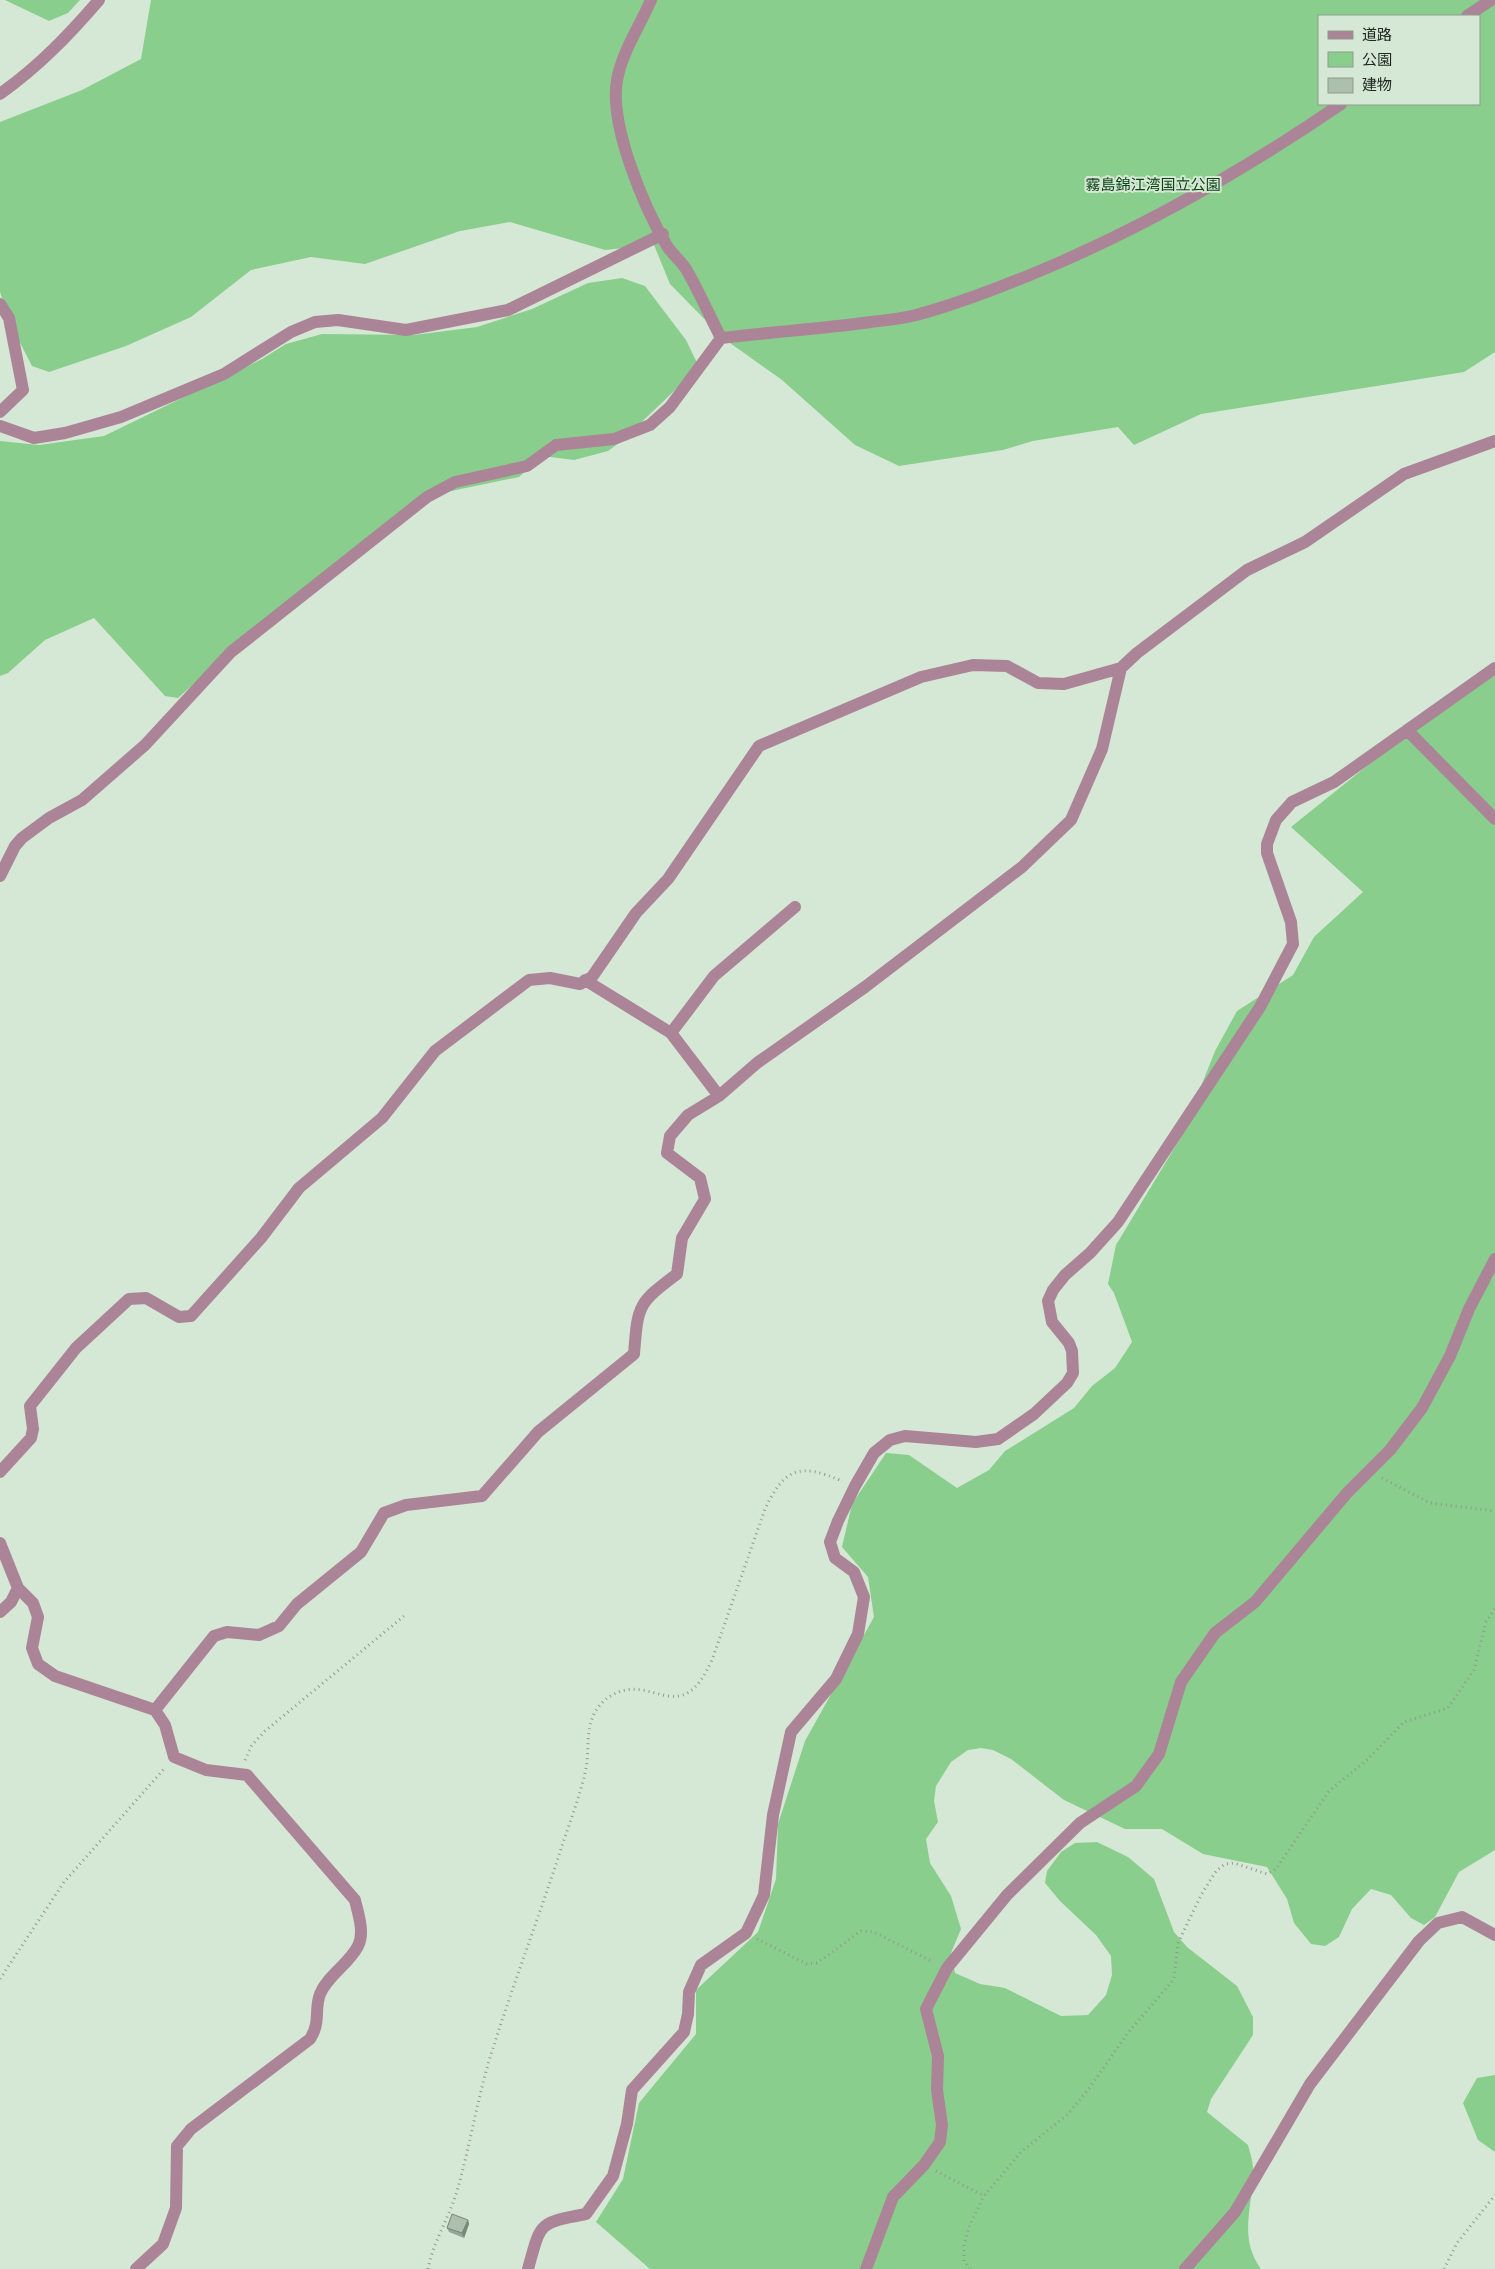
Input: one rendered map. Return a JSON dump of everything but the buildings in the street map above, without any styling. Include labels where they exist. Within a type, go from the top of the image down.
[{"type":"street","points":[[0,94],[34,70],[61,44],[100,0]]},
{"type":"street","points":[[651,0],[634,33],[617,80],[615,102],[617,115],[630,166],[667,246],[685,268],[720,338]]},
{"type":"street","points":[[1468,15],[1491,0]]},
{"type":"street","points":[[0,876],[19,842],[49,818],[82,800],[145,745],[231,652],[427,497],[455,482],[527,466],[556,445],[614,439],[650,425],[670,407],[720,338],[826,328],[915,315],[988,292],[1068,259],[1141,225],[1286,141],[1340,105]]},
{"type":"street","points":[[0,426],[34,438],[65,433],[121,418],[224,374],[291,332],[315,322],[338,320],[406,330],[508,310],[663,234]]},
{"type":"street","points":[[0,304],[9,318],[23,390],[0,412]]},
{"type":"street","points":[[0,1472],[31,1438],[33,1429],[30,1406],[76,1348],[129,1299],[146,1298],[179,1317],[191,1316],[261,1238],[299,1188],[382,1118],[435,1051],[529,980],[550,978],[580,984],[592,977],[636,913],[668,879],[759,746],[921,677],[973,665],[1007,666],[1038,684],[1064,684],[1121,668],[1137,652],[1247,570],[1305,542],[1404,474],[1495,441]]},
{"type":"street","points":[[155,1710],[214,1636],[228,1632],[259,1635],[278,1626],[297,1604],[361,1552],[384,1513],[406,1505],[482,1496],[538,1432],[634,1354],[638,1313],[650,1295],[677,1274],[682,1238],[705,1199],[700,1178],[667,1153],[670,1136],[688,1115],[719,1096],[757,1063],[866,987],[1022,866],[1071,820],[1102,748],[1121,668]]},
{"type":"street","points":[[528,2269],[538,2233],[551,2221],[586,2214],[613,2176],[627,2124],[632,2090],[684,2032],[688,2014],[688,1992],[701,1965],[746,1933],[764,1896],[773,1815],[791,1732],[836,1679],[858,1634],[864,1597],[854,1572],[835,1558],[830,1542],[854,1486],[874,1453],[890,1440],[905,1436],[976,1442],[998,1439],[1034,1414],[1067,1383],[1073,1373],[1072,1352],[1068,1343],[1052,1322],[1048,1301],[1052,1290],[1118,1222],[1260,1007],[1293,944],[1291,922],[1267,853],[1267,844],[1276,820],[1292,802],[1334,782],[1495,668]]},
{"type":"street","points":[[1407,730],[1495,819]]},
{"type":"street","points":[[670,1032],[714,976],[795,907]]},
{"type":"street","points":[[585,980],[670,1032],[719,1096]]},
{"type":"street","points":[[866,2269],[893,2197],[924,2165],[940,2142],[942,2125],[936,2090],[938,2056],[926,2009],[947,1968],[1007,1895],[1080,1823],[1136,1786],[1159,1754],[1181,1682],[1215,1633],[1255,1602],[1347,1493],[1371,1471],[1422,1408],[1450,1356],[1469,1309],[1495,1259]]},
{"type":"street","points":[[0,1543],[18,1588],[33,1603],[38,1617],[32,1648],[38,1664],[55,1676],[155,1710],[165,1725],[174,1757],[206,1770],[247,1775],[355,1900],[361,1926],[359,1945],[324,1987],[318,1999],[317,2029],[310,2039],[191,2129],[177,2146],[176,2208],[164,2244],[136,2269]]},
{"type":"street","points":[[0,1612],[11,1602],[18,1588]]},
{"type":"street","points":[[1185,2269],[1235,2212],[1310,2084],[1419,1941],[1438,1923],[1462,1917],[1495,1935]]},
{"type":"path","points":[[428,2269],[456,2192],[493,2047],[535,1929],[585,1774],[589,1730],[594,1713],[605,1699],[621,1690],[637,1689],[668,1697],[681,1696],[694,1689],[704,1678],[765,1509],[776,1485],[790,1474],[802,1471],[821,1472],[854,1486]]},
{"type":"path","points":[[1371,1471],[1430,1503],[1495,1512]]},
{"type":"path","points":[[970,2269],[964,2261],[964,2245],[969,2227],[984,2196],[1021,2152],[1067,2115],[1088,2090],[1127,2034],[1174,1979],[1178,1943],[1201,1895],[1216,1871],[1225,1864],[1234,1863],[1267,1874],[1276,1869],[1329,1791],[1366,1760],[1404,1722],[1448,1708],[1474,1670],[1486,1622],[1495,1609]]},
{"type":"path","points":[[239,1774],[252,1745],[265,1731],[404,1616]]},
{"type":"path","points":[[0,1979],[64,1882],[174,1757]]},
{"type":"path","points":[[746,1933],[807,1964],[817,1963],[862,1931],[874,1932],[947,1968]]},
{"type":"path","points":[[924,2165],[984,2196]]},
{"type":"path","points":[[1444,2269],[1457,2243],[1495,2196]]},
{"type":"green space","points":[[5,0],[80,0],[68,13],[49,21]]},
{"type":"green space","name":"霧島錦江湾国立公園","points":[[151,0],[1495,0],[1495,352],[1464,372],[1201,414],[1134,445],[1118,427],[1033,441],[1003,450],[899,466],[855,445],[782,380],[723,338],[670,284],[654,245],[605,250],[510,222],[460,231],[365,264],[311,257],[251,270],[191,317],[126,346],[49,372],[32,366],[10,323],[0,292],[0,122],[82,90],[141,59]]},
{"type":"green space","points":[[622,278],[645,286],[686,340],[699,367],[623,440],[608,451],[574,460],[542,456],[519,477],[432,495],[247,636],[178,698],[165,696],[94,618],[45,640],[8,673],[0,676],[0,441],[39,445],[104,436],[262,359],[286,344],[322,334],[414,335],[477,327],[532,309],[588,283]]},
{"type":"green space","points":[[1495,663],[1495,1850],[1459,1872],[1435,1917],[1424,1925],[1411,1918],[1391,1895],[1371,1889],[1352,1909],[1339,1937],[1325,1946],[1311,1944],[1294,1923],[1287,1899],[1267,1867],[1203,1854],[1162,1829],[1125,1829],[1064,1800],[1011,1759],[993,1750],[981,1748],[968,1750],[951,1762],[936,1786],[934,1801],[938,1822],[926,1839],[930,1863],[951,1896],[961,1929],[951,1953],[955,1973],[980,1984],[1005,1988],[1061,2016],[1088,2015],[1106,1995],[1112,1975],[1111,1956],[1096,1935],[1060,1901],[1045,1883],[1047,1871],[1061,1852],[1075,1843],[1097,1842],[1128,1857],[1154,1879],[1174,1932],[1187,1947],[1237,1986],[1253,2017],[1253,2035],[1211,2099],[1207,2112],[1248,2145],[1252,2160],[1253,2182],[1248,2232],[1254,2257],[1261,2269],[650,2269],[596,2222],[623,2179],[639,2103],[696,2034],[696,1990],[758,1932],[776,1879],[778,1824],[805,1741],[874,1617],[868,1577],[842,1547],[852,1504],[886,1453],[909,1455],[957,1488],[989,1470],[1005,1451],[1074,1408],[1092,1386],[1115,1368],[1132,1342],[1114,1293],[1108,1284],[1116,1245],[1181,1137],[1215,1051],[1237,1011],[1293,975],[1314,937],[1363,892],[1291,827]]},
{"type":"green space","points":[[1495,2075],[1495,2152],[1478,2140],[1463,2103],[1477,2078]]}]
